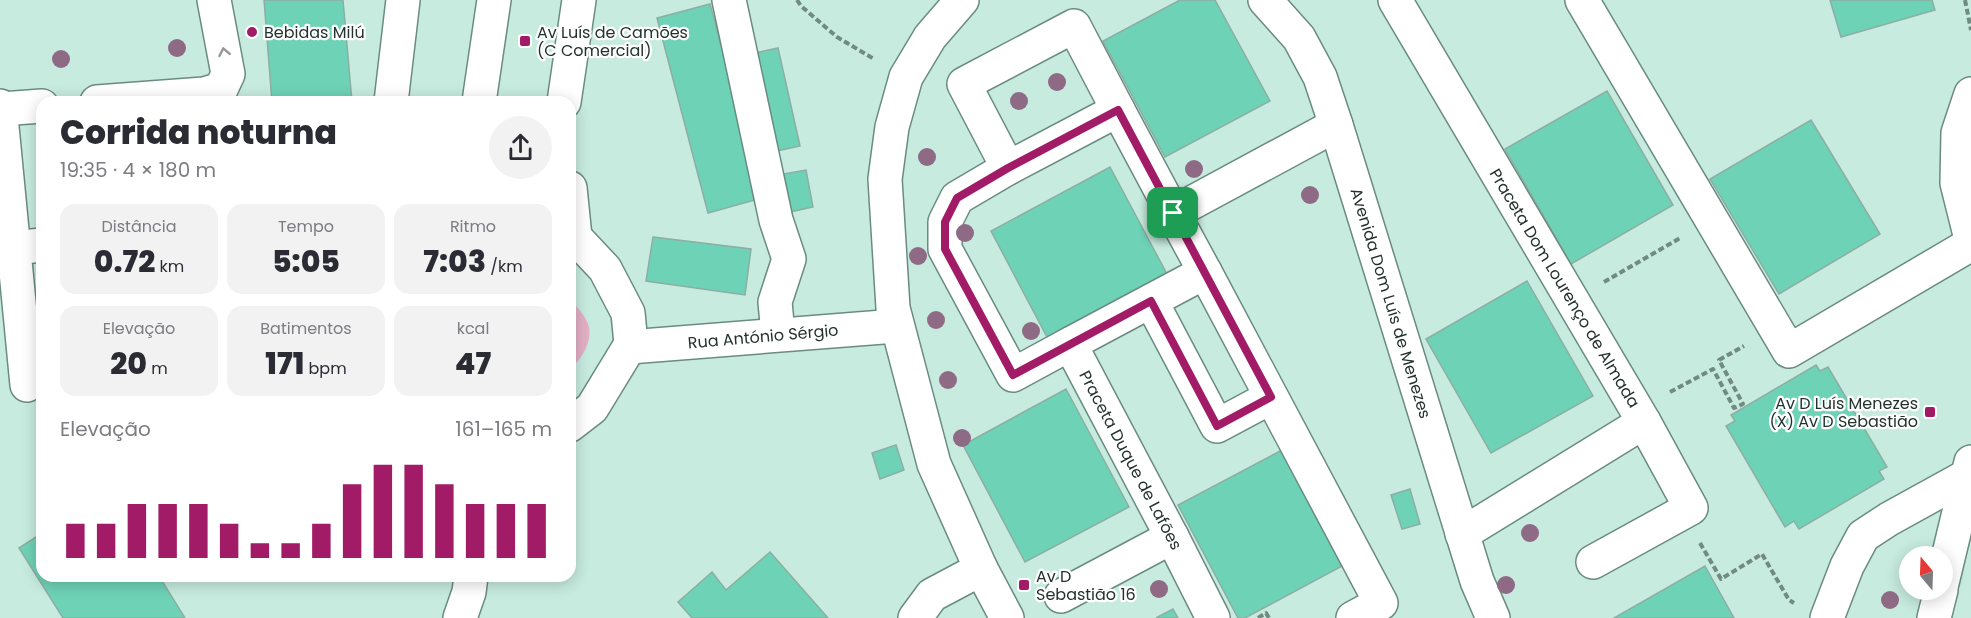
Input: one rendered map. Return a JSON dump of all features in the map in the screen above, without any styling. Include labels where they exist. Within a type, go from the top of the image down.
[{"type":"street","points":[[177,96],[204,94],[221,89],[228,74],[214,0]]},
{"type":"street","points":[[392,96],[403,0]]},
{"type":"street","points":[[480,96],[494,0]]},
{"type":"street","points":[[565,96],[579,0]]},
{"type":"street","points":[[729,0],[776,220],[789,259],[775,302],[778,334]]},
{"type":"street","points":[[962,0],[930,37],[906,77],[892,127],[885,179],[892,308],[934,464],[981,569],[1007,618]]},
{"type":"street","name":"Avenida Dom Luís de Menezes","points":[[1265,0],[1299,38],[1320,77],[1477,581],[1493,618]]},
{"type":"street","name":"Praceta Dom Lourenço de Almada","points":[[1395,0],[1640,416],[1462,534]]},
{"type":"street","points":[[1582,0],[1789,351],[1971,244]]},
{"type":"street","points":[[1008,168],[964,84],[1074,26],[1381,603],[1353,618]]},
{"type":"street","points":[[1971,94],[1958,133],[1957,183],[1971,239]]},
{"type":"street","points":[[23,385],[28,246],[0,108],[36,106]]},
{"type":"street","points":[[1118,110],[1008,168],[957,198],[945,222],[945,249],[1013,375],[1204,272]]},
{"type":"street","points":[[1173,213],[1336,125]]},
{"type":"street","points":[[576,239],[605,269],[628,313],[629,347],[592,408],[576,420]]},
{"type":"street","points":[[1151,301],[1217,426],[1271,397]]},
{"type":"street","name":"Rua António Sérgio","points":[[629,347],[896,326]]},
{"type":"street","name":"Praceta Duque de Lafões","points":[[1070,345],[1213,618]]},
{"type":"street","points":[[1593,562],[1691,508],[1640,416]]},
{"type":"street","points":[[1951,546],[1969,468]]},
{"type":"street","points":[[1827,618],[1847,566],[1863,536],[1969,468]]},
{"type":"street","points":[[1061,596],[1172,537]]},
{"type":"street","points":[[915,618],[932,595],[981,569]]},
{"type":"street","points":[[460,618],[470,582]]},
{"type":"street","points":[[1935,618],[1939,600]]},
{"type":"path","points":[[797,0],[837,37],[906,77]]},
{"type":"path","points":[[1965,0],[1971,30]]},
{"type":"path","points":[[1618,274],[1664,248]]},
{"type":"path","points":[[1640,416],[1713,369],[1734,408],[1743,404],[1719,360]]},
{"type":"path","points":[[1721,579],[1762,554],[1789,600]]},
{"type":"path","points":[[1258,618],[1266,613],[1269,618]]},
{"type":"shaded area","points":[[576,306],[589,327],[589,339],[576,363]]},
{"type":"building","points":[[264,0],[343,0],[351,96],[272,96]]},
{"type":"building","points":[[1180,0],[1215,0],[1270,101],[1165,157],[1103,41]]},
{"type":"building","points":[[1830,0],[1932,0],[1935,10],[1841,37]]},
{"type":"building","points":[[710,4],[762,198],[708,213],[657,18]]},
{"type":"building","points":[[778,48],[800,146],[772,152],[751,54]]},
{"type":"building","points":[[1607,91],[1673,205],[1571,264],[1505,149]]},
{"type":"building","points":[[1811,120],[1880,234],[1779,294],[1710,179]]},
{"type":"building","points":[[1110,167],[1167,274],[1047,337],[991,231]]},
{"type":"building","points":[[806,170],[813,207],[790,212],[783,174]]},
{"type":"building","points":[[653,237],[751,249],[745,295],[646,281]]},
{"type":"building","points":[[1527,281],[1593,396],[1491,453],[1426,339]]},
{"type":"building","points":[[1816,365],[1820,371],[1828,367],[1887,467],[1879,471],[1884,479],[1799,529],[1794,521],[1785,527],[1726,426],[1735,421],[1731,415]]},
{"type":"building","points":[[1066,389],[1129,507],[1025,562],[963,445]]},
{"type":"building","points":[[896,445],[904,470],[880,479],[872,453]]},
{"type":"building","points":[[1282,450],[1344,565],[1245,618],[1238,618],[1178,505]]},
{"type":"building","points":[[1410,489],[1420,524],[1402,529],[1391,495]]},
{"type":"building","points":[[36,537],[36,575],[19,548]]},
{"type":"building","points":[[770,552],[828,618],[692,618],[678,602],[712,572],[726,590]]},
{"type":"building","points":[[1705,566],[1734,618],[1614,618]]},
{"type":"building","points":[[40,582],[163,582],[185,618],[63,618]]},
{"type":"building","points":[[1173,609],[1178,618],[1156,618]]},
{"type":"place","name":"Bebidas Milú","points":[[252,32]]},
{"type":"place","name":"Av Luís de Camões (C Comercial)","points":[[525,41]]},
{"type":"place","name":"Av D Luís Menezes (X) Av D Sebastião","points":[[1930,412]]},
{"type":"place","name":"Av D Sebastião 16","points":[[1024,585]]},
{"type":"route","points":[[1118,110],[1173,213],[1271,397],[1217,426],[1151,301],[1013,375],[945,249],[945,222],[957,198],[1008,168],[1118,110]]}]
